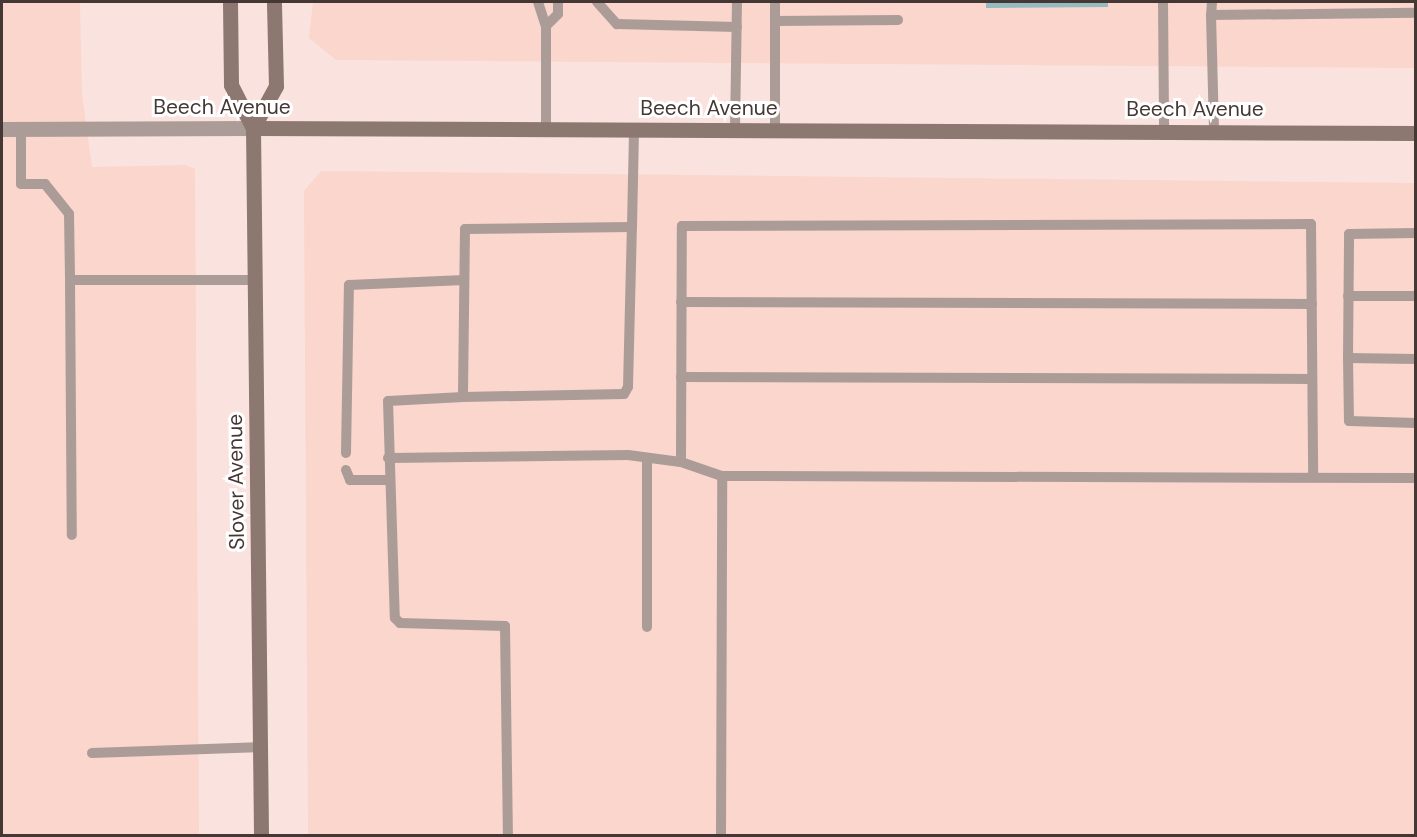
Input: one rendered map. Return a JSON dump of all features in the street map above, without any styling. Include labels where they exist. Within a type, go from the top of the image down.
[{"type":"main road","name":"Slover Avenue","points":[[230,2],[231,85],[253,128],[261,836]]},
{"type":"main road","name":"Slover Avenue","points":[[253,128],[276,86],[274,2]]},
{"type":"main road","name":"Beech Avenue","points":[[253,128],[1214,129],[1416,133]]},
{"type":"street","name":"Beech Avenue","points":[[2,129],[253,128]]},
{"type":"lane","points":[[538,2],[546,26],[546,128]]},
{"type":"lane","points":[[546,26],[558,14],[558,2]]},
{"type":"lane","points":[[597,2],[617,24],[737,27]]},
{"type":"lane","points":[[735,129],[737,2]]},
{"type":"lane","points":[[775,2],[775,129]]},
{"type":"lane","points":[[1163,2],[1164,129]]},
{"type":"lane","points":[[1212,2],[1214,129]]},
{"type":"lane","points":[[1378,2],[1378,14]]},
{"type":"lane","points":[[1211,15],[1416,13]]},
{"type":"lane","points":[[775,21],[898,20]]},
{"type":"lane","points":[[21,129],[21,184],[45,184],[69,213],[72,535]]},
{"type":"lane","points":[[508,836],[506,626],[397,622],[394,495],[388,480],[391,399],[624,394],[634,129]]},
{"type":"lane","points":[[681,462],[682,226],[1311,224],[1313,477]]},
{"type":"lane","points":[[463,397],[464,233],[470,226],[632,227]]},
{"type":"lane","points":[[1416,233],[1349,234],[1348,296],[1349,421],[1416,423]]},
{"type":"lane","points":[[70,280],[255,280]]},
{"type":"lane","points":[[346,453],[349,285],[464,280]]},
{"type":"lane","points":[[1348,296],[1416,296]]},
{"type":"lane","points":[[681,302],[1312,304]]},
{"type":"lane","points":[[1348,358],[1416,359]]},
{"type":"lane","points":[[681,377],[1312,379]]},
{"type":"lane","points":[[388,458],[647,458],[681,462],[722,476],[1416,478]]},
{"type":"lane","points":[[647,458],[647,627]]},
{"type":"lane","points":[[346,470],[350,480],[388,480]]},
{"type":"lane","points":[[721,836],[722,476]]},
{"type":"lane","points":[[92,753],[260,747]]},
{"type":"shaded area","points":[[2,2],[80,2],[82,94],[92,167],[185,165],[195,169],[199,835],[2,836]]},
{"type":"shaded area","points":[[313,2],[1416,2],[1415,68],[336,60],[309,38]]},
{"type":"shaded area","points":[[321,171],[1415,183],[1415,835],[308,835],[304,191]]},
{"type":"building","points":[[986,2],[1108,2],[1108,7],[986,8]]}]
